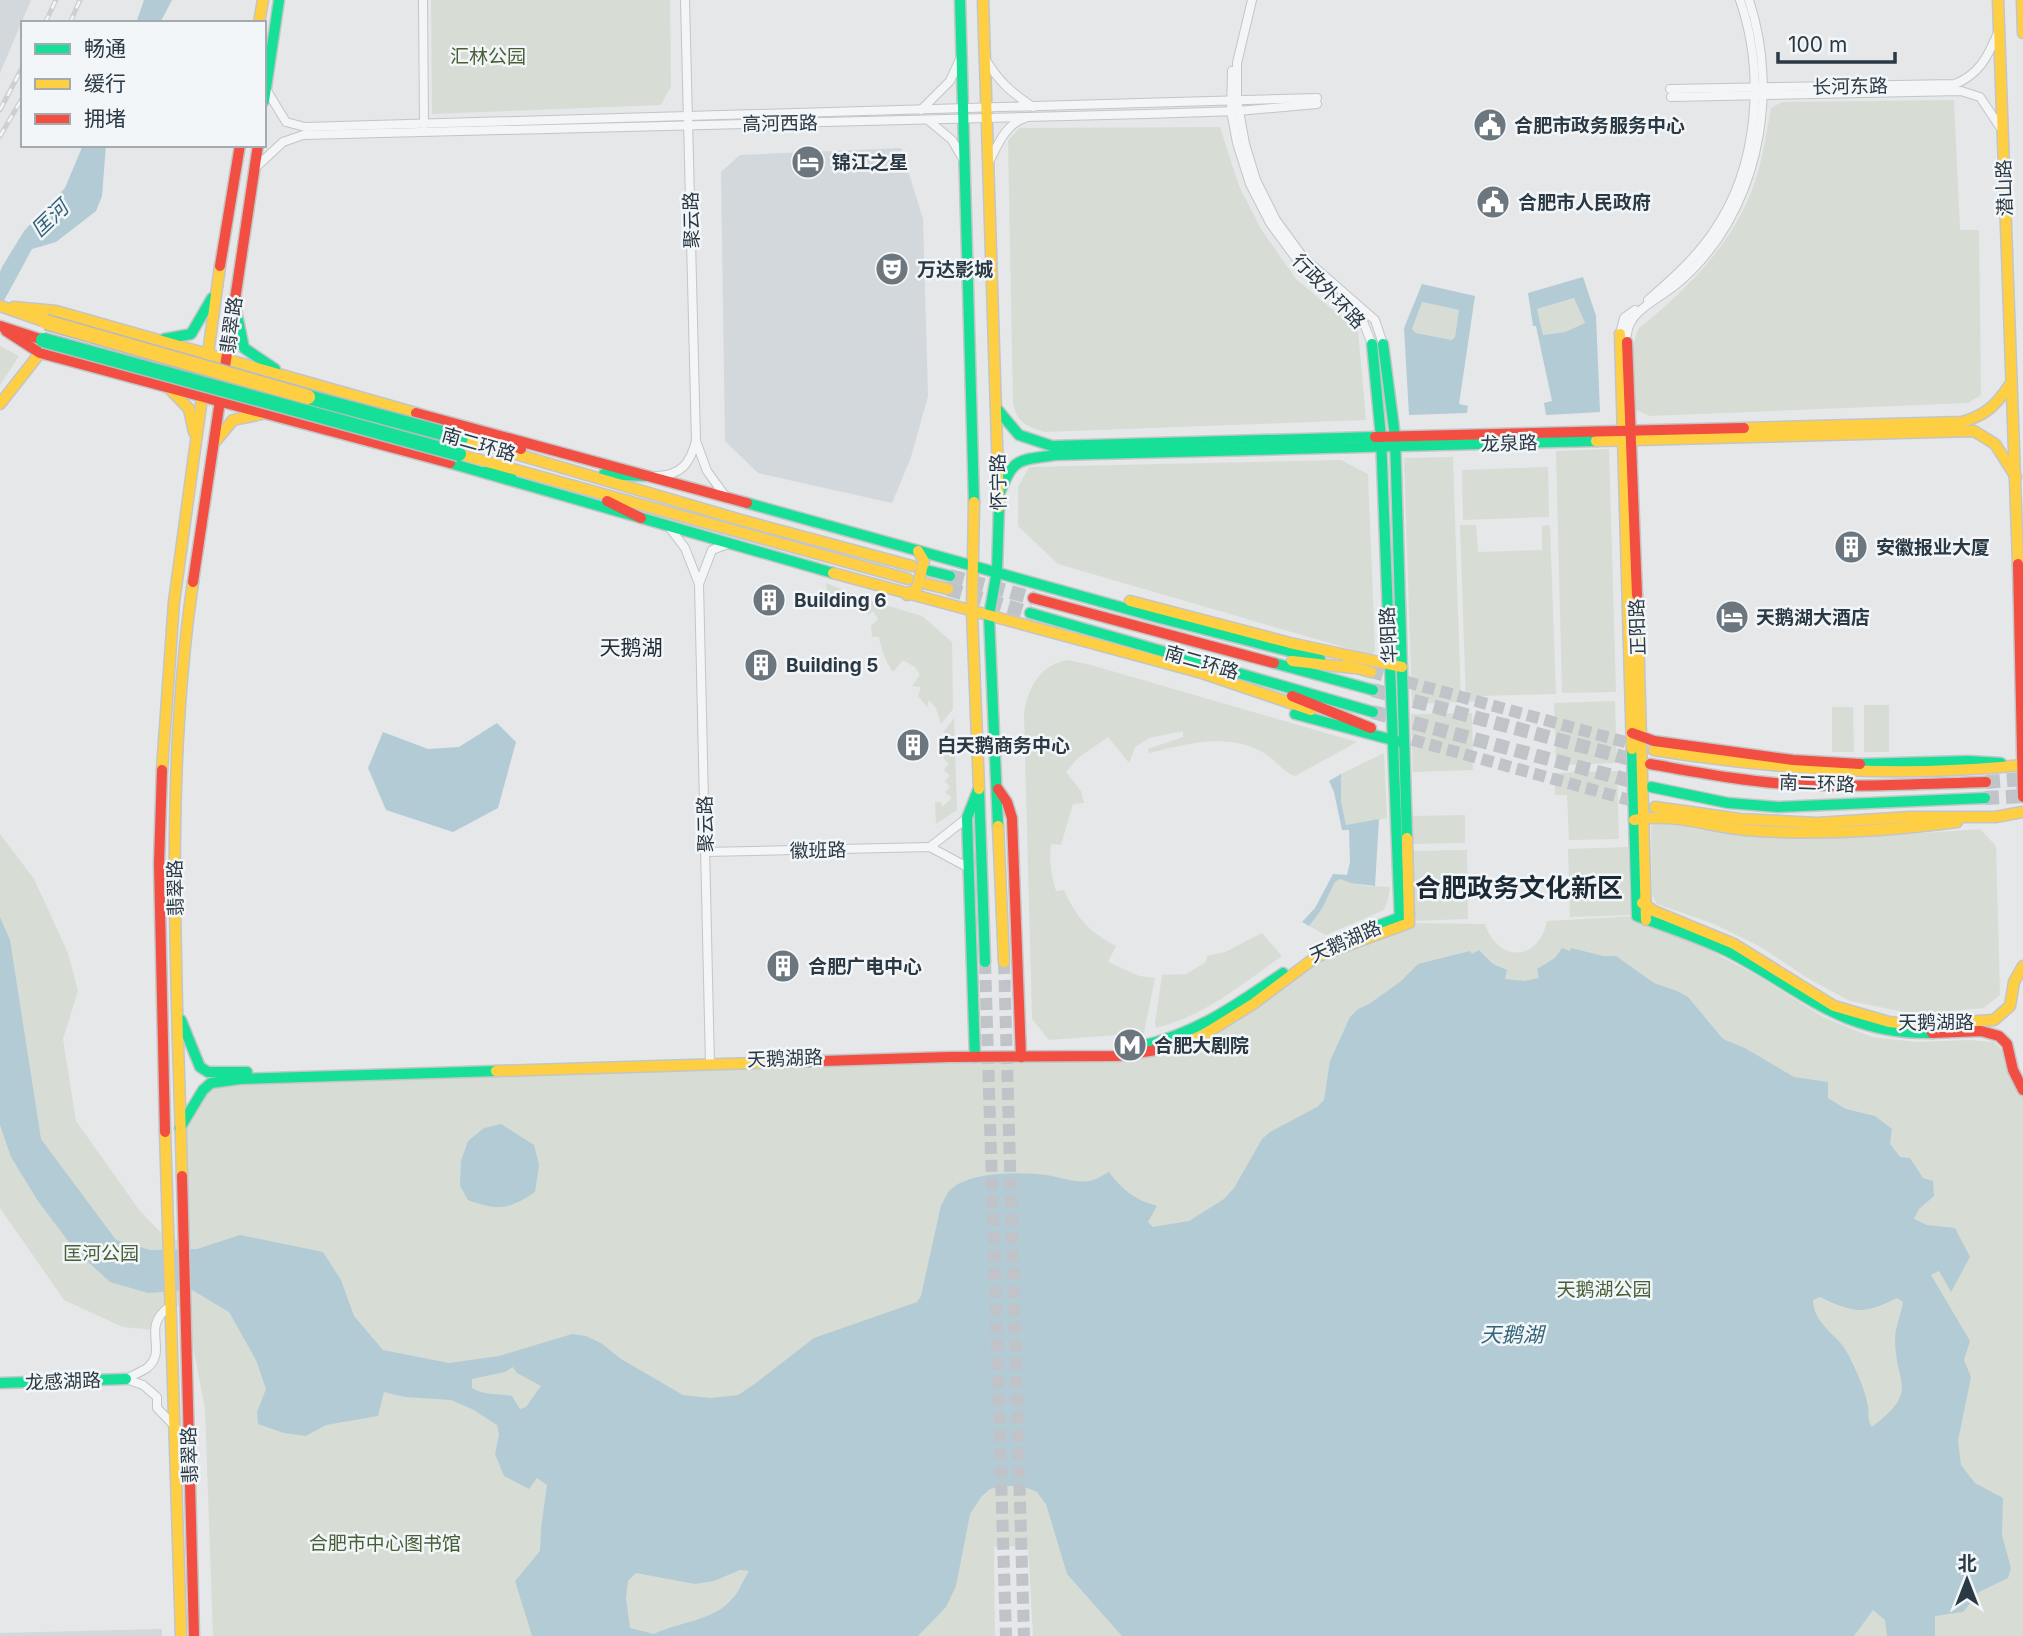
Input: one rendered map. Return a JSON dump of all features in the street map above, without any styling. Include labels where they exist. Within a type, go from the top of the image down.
[{"type":"main road","points":[[259,21],[262,0]]},
{"type":"main road","points":[[266,88],[279,0]]},
{"type":"main road","name":"怀宁路","points":[[960,0],[975,471],[972,612],[985,962]]},
{"type":"main road","name":"怀宁路","points":[[983,0],[999,494],[997,571],[989,617],[1004,962]]},
{"type":"main road","name":"潜山路","points":[[1998,0],[2016,477],[2023,797]]},
{"type":"main road","points":[[2022,0],[2023,33]]},
{"type":"main road","name":"翡翠路","points":[[181,1636],[176,1430],[167,1239],[159,864],[163,740],[174,602],[216,292],[240,147]]},
{"type":"main road","name":"翡翠路","points":[[194,1636],[174,858],[179,723],[191,590],[258,147]]},
{"type":"main road","points":[[159,340],[191,334],[216,292]]},
{"type":"main road","points":[[234,302],[244,348],[285,375]]},
{"type":"main road","points":[[1,306],[56,310],[488,433],[972,564],[1156,617],[1371,672]]},
{"type":"main road","name":"南二环路","points":[[1,306],[188,365],[461,439],[568,477]]},
{"type":"main road","points":[[0,326],[41,347],[169,388],[485,472],[907,595],[989,617],[1028,619],[1373,729],[1219,667]]},
{"type":"main road","name":"正阳路","points":[[1623,334],[1641,910]]},
{"type":"main road","name":"华阳路","points":[[1377,344],[1388,441],[1405,920]]},
{"type":"main road","points":[[0,404],[41,347]]},
{"type":"main road","name":"南二环路","points":[[41,347],[459,454],[568,477],[910,572]]},
{"type":"main road","name":"龙泉路","points":[[1627,435],[1962,422],[1985,416],[1998,403],[2011,383]]},
{"type":"main road","points":[[169,388],[189,409],[196,442]]},
{"type":"main road","name":"龙泉路","points":[[997,409],[1015,433],[1025,440],[1052,446],[1974,431],[1987,436],[1999,446],[2016,477]]},
{"type":"main road","points":[[214,443],[233,420],[264,413]]},
{"type":"main road","points":[[488,433],[641,518]]},
{"type":"main road","name":"龙泉路","points":[[999,494],[1009,469],[1023,460],[1055,455],[1388,441]]},
{"type":"main road","points":[[485,472],[568,477],[645,476]]},
{"type":"main road","points":[[907,595],[916,587],[924,562],[918,551]]},
{"type":"main road","points":[[929,577],[949,583]]},
{"type":"main road","points":[[1030,581],[1090,591],[1290,643],[1396,666]]},
{"type":"main road","name":"南二环路","points":[[1033,598],[1373,691]]},
{"type":"main road","points":[[1028,619],[1060,640],[1192,677],[1314,720],[1399,742]]},
{"type":"main road","name":"南二环路","points":[[1028,619],[1219,667],[1373,712]]},
{"type":"main road","points":[[1249,656],[1353,668]]},
{"type":"main road","points":[[1636,734],[1654,741],[1793,760],[1852,764],[1969,761],[2023,765]]},
{"type":"main road","points":[[1682,755],[1804,770],[1891,773],[1993,769],[2023,765]]},
{"type":"main road","points":[[1682,755],[1812,784]]},
{"type":"main road","name":"南二环路","points":[[1682,755],[1652,757],[1725,777],[1788,784],[1899,785],[1986,782]]},
{"type":"main road","points":[[975,1055],[967,818],[979,787]]},
{"type":"main road","name":"南二环路","points":[[1651,787],[1728,803],[1778,807],[1985,798]]},
{"type":"main road","points":[[997,788],[1007,802],[1012,818],[1021,1054]]},
{"type":"main road","points":[[1728,803],[1660,807],[1740,819],[1817,823],[1910,817],[1994,817]]},
{"type":"main road","points":[[1638,818],[1654,816],[1745,830],[1830,831],[1911,828],[2023,812]]},
{"type":"main road","name":"天鹅湖路","points":[[1641,910],[1734,944],[1834,1006],[1889,1022],[1918,1025],[1994,1020],[2010,1006],[2014,982],[2023,966]]},
{"type":"main road","name":"天鹅湖路","points":[[1641,910],[1730,952],[1831,1013],[1858,1023],[1888,1031],[1917,1034],[1981,1031],[1999,1036],[2007,1044],[2012,1070],[2023,1090]]},
{"type":"main road","name":"天鹅湖路","points":[[180,1128],[203,1090],[211,1083],[240,1079],[975,1055],[1117,1056],[1173,1048],[1203,1035],[1253,1004],[1315,957],[1405,920]]},
{"type":"main road","name":"天鹅湖路","points":[[177,1000],[186,1037],[200,1067],[208,1072],[710,1063]]},
{"type":"main road","name":"龙感湖路","points":[[0,1383],[126,1379]]},
{"type":"street","points":[[423,0],[424,124]]},
{"type":"street","name":"聚云路","points":[[684,0],[696,440]]},
{"type":"street","name":"行政外环路","points":[[1250,0],[1237,63],[1234,101],[1237,143],[1250,184],[1270,223],[1306,272],[1364,324],[1377,344]]},
{"type":"street","points":[[1740,0],[1758,91]]},
{"type":"street","points":[[1623,334],[1624,318],[1696,256],[1727,209],[1744,166],[1761,60],[1749,0]]},
{"type":"street","name":"长河东路","points":[[1670,93],[1955,84],[1978,71],[2000,29]]},
{"type":"street","points":[[921,110],[950,81],[961,57]]},
{"type":"street","points":[[985,58],[998,80],[1032,112],[1018,120],[1006,132],[990,160]]},
{"type":"street","name":"长河东路","points":[[1758,91],[1972,92],[1980,97],[2002,131]]},
{"type":"street","name":"高河西路","points":[[266,96],[286,122],[305,127],[928,120],[962,114]]},
{"type":"street","name":"高河西路","points":[[255,168],[283,142],[303,135],[921,110],[962,114],[1234,111],[1317,101],[1234,101],[1032,112]]},
{"type":"street","points":[[928,120],[952,140],[964,160]]},
{"type":"street","points":[[645,476],[664,476],[684,467],[692,458],[696,440]]},
{"type":"street","points":[[696,440],[707,471],[728,499]]},
{"type":"street","name":"聚云路","points":[[668,525],[685,548],[699,584],[710,1063]]},
{"type":"street","name":"聚云路","points":[[699,584],[712,550],[732,544]]},
{"type":"street","points":[[930,847],[967,818]]},
{"type":"street","name":"徽班路","points":[[705,852],[930,847],[969,868]]},
{"type":"street","points":[[126,1379],[148,1367],[156,1356],[155,1324],[159,1314],[170,1307]]},
{"type":"street","points":[[126,1379],[143,1385],[157,1396],[157,1408],[188,1441]]},
{"type":"shaded area","points":[[0,0],[31,0],[21,21],[0,73]]},
{"type":"shaded area","points":[[901,148],[923,219],[928,396],[911,457],[892,503],[758,473],[725,441],[721,172],[740,155]]},
{"type":"shaded area","points":[[162,1629],[162,1636],[0,1636],[0,1633]]},
{"type":"green space","name":"汇林公园","points":[[431,0],[670,0],[671,86],[661,105],[432,114]]},
{"type":"green space","points":[[1954,100],[1960,230],[1979,230],[1981,395],[1968,403],[1650,416],[1636,410],[1633,347],[1639,328],[1694,278],[1726,239],[1739,218],[1758,172],[1771,108],[1782,102]]},
{"type":"green space","points":[[1220,127],[1239,186],[1261,229],[1296,279],[1358,331],[1366,420],[1044,432],[1024,423],[1017,416],[1013,404],[1008,140],[1020,128]]},
{"type":"green space","points":[[1574,298],[1585,323],[1565,332],[1543,335],[1537,309]]},
{"type":"green space","points":[[1422,302],[1459,310],[1455,338],[1452,340],[1416,333],[1412,329]]},
{"type":"green space","points":[[0,346],[19,356],[0,385]]},
{"type":"green space","points":[[1609,449],[1616,692],[1562,693],[1556,451]]},
{"type":"green space","points":[[1453,457],[1461,702],[1412,704],[1404,458]]},
{"type":"green space","points":[[1341,460],[1368,474],[1375,651],[1371,655],[1058,564],[1018,526],[1018,487],[1029,467]]},
{"type":"green space","points":[[1548,467],[1549,517],[1463,520],[1462,470]]},
{"type":"green space","points":[[1460,525],[1476,525],[1478,552],[1542,550],[1542,526],[1550,525],[1556,694],[1481,696],[1480,701],[1466,702]]},
{"type":"green space","points":[[826,583],[922,616],[952,642],[953,709],[941,724],[936,708],[929,700],[927,707],[918,696],[921,687],[912,686],[920,675],[915,667],[903,660],[893,672],[890,668],[879,637],[872,637],[871,626],[878,619],[873,611],[868,615],[860,607],[829,609]]},
{"type":"green space","points":[[1068,660],[1357,742],[1295,776],[1264,753],[1236,743],[1207,742],[1149,753],[1148,749],[1183,737],[1183,731],[1149,738],[1135,747],[1129,763],[1108,737],[1078,758],[1066,772],[1081,791],[1084,803],[1073,804],[1061,845],[1051,844],[1051,868],[1056,891],[1064,890],[1085,923],[1116,946],[1108,962],[1139,976],[1155,978],[1144,1033],[1049,1040],[1032,1019],[1024,714],[1037,679],[1050,666]]},
{"type":"green space","points":[[1615,701],[1617,763],[1556,765],[1554,703]]},
{"type":"green space","points":[[1864,705],[1889,705],[1889,752],[1864,752]]},
{"type":"green space","points":[[1832,707],[1853,707],[1854,752],[1832,752]]},
{"type":"green space","points":[[1472,713],[1473,770],[1413,772],[1411,714]]},
{"type":"green space","points":[[954,718],[957,810],[936,824],[935,802],[941,802],[942,807],[952,798],[945,792],[950,787],[945,781],[950,776],[944,770],[949,764],[943,758],[948,750],[943,745],[949,738],[943,733]]},
{"type":"green space","points":[[1384,753],[1387,818],[1346,825],[1341,801],[1341,774]]},
{"type":"green space","points":[[1617,771],[1619,839],[1569,840],[1567,795],[1555,795],[1554,773]]},
{"type":"green space","points":[[1465,815],[1465,843],[1409,844],[1409,816]]},
{"type":"green space","points":[[1656,822],[1696,829],[1777,836],[1858,836],[1980,829],[1996,846],[2000,995],[1984,1008],[1939,1012],[1904,1012],[1850,1001],[1809,979],[1759,946],[1714,924],[1657,904],[1652,895],[1651,827]]},
{"type":"green space","name":"天鹅湖","points":[[0,834],[34,879],[68,953],[78,991],[63,1039],[76,1121],[140,1211],[167,1239],[183,1240],[180,1128],[211,1083],[1117,1056],[1173,1048],[1316,957],[1409,923],[1485,924],[1499,946],[1518,953],[1536,944],[1547,921],[1637,916],[1667,928],[1756,975],[1823,1017],[1872,1037],[1917,1042],[1994,1042],[2001,1049],[2011,1074],[2023,1093],[2023,1636],[1033,1636],[1028,1546],[994,1547],[995,1636],[213,1636],[205,1409],[185,1305],[170,1307],[155,1330],[123,1327],[64,1300],[0,1208]]},
{"type":"green space","points":[[1628,847],[1630,915],[1570,917],[1568,849]]},
{"type":"green space","points":[[1467,850],[1468,919],[1411,921],[1409,851]]},
{"type":"green space","points":[[1340,879],[1366,886],[1390,887],[1388,899],[1384,910],[1326,935],[1309,926],[1322,909],[1335,882]]},
{"type":"green space","points":[[1262,933],[1282,956],[1208,1007],[1156,1028],[1162,975],[1186,974],[1206,962],[1207,956],[1225,952]]},
{"type":"water","points":[[144,0],[172,0],[161,21],[137,21]]},
{"type":"water","name":"匡河","points":[[82,147],[106,147],[102,196],[96,211],[56,242],[32,249],[0,308],[2,267],[24,231],[65,188]]},
{"type":"water","points":[[1583,277],[1596,316],[1600,412],[1546,415],[1544,403],[1552,401],[1536,326],[1533,326],[1528,293]],"holes":[[[1574,298],[1585,323],[1565,332],[1543,335],[1537,309]]]},
{"type":"water","points":[[1422,284],[1475,296],[1459,404],[1468,406],[1467,413],[1409,415],[1404,328]],"holes":[[[1422,302],[1459,310],[1455,337],[1452,340],[1416,333],[1412,329]]]},
{"type":"water","points":[[497,723],[516,742],[498,808],[453,832],[386,810],[368,768],[383,732],[428,749],[459,747]]},
{"type":"water","points":[[1341,774],[1341,801],[1346,825],[1379,819],[1375,886],[1340,879],[1335,882],[1322,909],[1309,926],[1302,922],[1315,908],[1333,874],[1347,875],[1350,862],[1349,830],[1342,830],[1329,781]]},
{"type":"water","name":"天鹅湖","points":[[0,917],[10,940],[41,1139],[116,1240],[150,1250],[197,1249],[240,1235],[323,1252],[341,1280],[354,1316],[383,1350],[449,1363],[499,1356],[572,1334],[586,1336],[683,1395],[710,1398],[738,1395],[814,1338],[917,1302],[921,1296],[941,1205],[949,1191],[958,1184],[981,1176],[1009,1173],[1089,1181],[1109,1172],[1130,1194],[1157,1206],[1148,1222],[1153,1227],[1189,1221],[1224,1199],[1234,1188],[1262,1139],[1317,1107],[1324,1100],[1330,1061],[1350,1017],[1400,982],[1418,964],[1470,951],[1472,954],[1479,950],[1493,964],[1507,970],[1505,979],[1524,981],[1539,978],[1537,969],[1555,958],[1562,948],[1616,956],[1654,983],[1688,997],[1723,1039],[1745,1048],[1794,1077],[1828,1082],[1828,1098],[1846,1109],[1875,1116],[1892,1129],[1890,1144],[1900,1157],[1910,1158],[1923,1178],[1933,1181],[1934,1196],[1919,1209],[1914,1219],[1927,1225],[1955,1228],[1970,1257],[1951,1292],[1939,1271],[1931,1275],[1970,1341],[1964,1360],[1971,1377],[1958,1441],[1961,1465],[1975,1483],[2003,1498],[2002,1535],[2011,1568],[2008,1578],[1979,1592],[1963,1612],[1935,1616],[1935,1636],[1887,1636],[1885,1620],[1873,1610],[1854,1636],[1122,1636],[1067,1574],[1046,1504],[1037,1492],[1022,1486],[1003,1486],[990,1489],[970,1514],[956,1586],[946,1607],[918,1636],[532,1636],[515,1581],[540,1551],[547,1485],[537,1478],[529,1489],[504,1476],[495,1454],[499,1435],[497,1425],[472,1409],[451,1400],[405,1397],[384,1392],[378,1416],[326,1425],[306,1436],[284,1433],[258,1424],[257,1412],[266,1389],[256,1360],[229,1312],[192,1290],[148,1293],[110,1282],[74,1249],[38,1201],[11,1157],[0,1125]],"holes":[[[1820,1297],[1858,1310],[1876,1307],[1897,1298],[1903,1302],[1895,1340],[1901,1396],[1887,1415],[1872,1427],[1865,1393],[1851,1360],[1844,1347],[1817,1317],[1813,1300]],[[513,1367],[517,1373],[541,1386],[526,1407],[520,1409],[512,1396],[472,1388],[472,1379],[505,1372]],[[740,1570],[749,1571],[734,1597],[724,1607],[705,1617],[654,1634],[630,1628],[626,1598],[628,1581],[636,1573],[695,1584],[714,1581]]]},
{"type":"water","points":[[501,1124],[534,1145],[539,1165],[535,1192],[510,1205],[495,1207],[468,1200],[460,1186],[461,1161],[468,1141],[484,1128]]},
{"type":"tunnel","points":[[950,576],[1033,598]]},
{"type":"tunnel","points":[[948,589],[1030,613]]},
{"type":"tunnel","points":[[1371,672],[1654,750]]},
{"type":"tunnel","points":[[1373,690],[1645,763]]},
{"type":"tunnel","points":[[1373,712],[1646,785]]},
{"type":"tunnel","points":[[1395,735],[1644,804]]},
{"type":"tunnel","points":[[1986,782],[2023,779]]},
{"type":"tunnel","points":[[1985,798],[2023,796]]},
{"type":"tunnel","points":[[985,962],[1006,1636]]},
{"type":"tunnel","points":[[1004,962],[1024,1636]]},
{"type":"railway","points":[[46,21],[56,0]]},
{"type":"railway","points":[[71,21],[80,0]]},
{"type":"railway","points":[[0,110],[21,70]]},
{"type":"railway","points":[[0,136],[21,100]]},
{"type":"traffic: fast","points":[[266,88],[279,0]]},
{"type":"traffic: fast","points":[[960,0],[974,502]]},
{"type":"traffic: fast","points":[[164,339],[191,334],[212,298]]},
{"type":"traffic: fast","points":[[236,310],[244,348],[275,369]]},
{"type":"traffic: fast","points":[[43,340],[459,454]]},
{"type":"traffic: fast","points":[[1372,344],[1381,437],[1400,921]]},
{"type":"traffic: fast","points":[[1383,344],[1395,436],[1407,838]]},
{"type":"traffic: fast","points":[[308,397],[461,438]]},
{"type":"traffic: fast","points":[[997,409],[1019,435],[1052,446],[1375,437]]},
{"type":"traffic: fast","points":[[1000,492],[1009,472],[1019,462],[1055,455],[1596,441]]},
{"type":"traffic: fast","points":[[450,463],[833,573]]},
{"type":"traffic: fast","points":[[485,472],[511,476]]},
{"type":"traffic: fast","points":[[604,474],[645,476]]},
{"type":"traffic: fast","points":[[747,503],[1156,617],[1320,659]]},
{"type":"traffic: fast","points":[[998,826],[989,616],[997,571],[999,507]]},
{"type":"traffic: fast","points":[[930,571],[950,576]]},
{"type":"traffic: fast","points":[[1030,613],[1373,712]]},
{"type":"traffic: fast","points":[[1274,663],[1373,690]]},
{"type":"traffic: fast","points":[[1295,714],[1404,743]]},
{"type":"traffic: fast","points":[[1632,749],[1637,916],[1727,951],[1846,1018],[1900,1032],[1932,1033]]},
{"type":"traffic: fast","points":[[1860,764],[1969,761],[2001,763]]},
{"type":"traffic: fast","points":[[1651,787],[1728,803],[1778,807],[1985,798]]},
{"type":"traffic: fast","points":[[979,789],[985,962]]},
{"type":"traffic: fast","points":[[975,1057],[967,818],[978,790]]},
{"type":"traffic: fast","points":[[1356,934],[1409,914]]},
{"type":"traffic: fast","points":[[1141,1046],[1198,1026],[1233,1007],[1283,973]]},
{"type":"traffic: fast","points":[[181,1020],[200,1067],[208,1072],[247,1072]]},
{"type":"traffic: fast","points":[[180,1128],[203,1090],[211,1083],[240,1079],[496,1071]]},
{"type":"traffic: fast","points":[[0,1383],[126,1379]]},
{"type":"traffic: slow","points":[[259,21],[263,0]]},
{"type":"traffic: slow","points":[[983,0],[999,507]]},
{"type":"traffic: slow","points":[[1998,0],[2018,564]]},
{"type":"traffic: slow","points":[[2022,0],[2023,33]]},
{"type":"traffic: slow","points":[[162,770],[174,602],[220,266]]},
{"type":"traffic: slow","points":[[0,306],[46,322]]},
{"type":"traffic: slow","points":[[14,307],[56,311],[416,413]]},
{"type":"traffic: slow","points":[[46,322],[308,397]]},
{"type":"traffic: slow","points":[[1620,334],[1632,749]]},
{"type":"traffic: slow","points":[[0,404],[40,353]]},
{"type":"traffic: slow","points":[[1744,428],[1962,422],[1991,408],[2011,383]]},
{"type":"traffic: slow","points":[[169,388],[189,409],[194,432]]},
{"type":"traffic: slow","points":[[214,443],[233,420],[262,414]]},
{"type":"traffic: slow","points":[[1596,441],[1974,431],[1995,444],[2016,477]]},
{"type":"traffic: slow","points":[[461,438],[741,520],[912,566]]},
{"type":"traffic: slow","points":[[459,454],[908,579]]},
{"type":"traffic: slow","points":[[974,502],[972,612],[979,789]]},
{"type":"traffic: slow","points":[[907,595],[917,588],[924,561],[918,551]]},
{"type":"traffic: slow","points":[[833,573],[1202,673],[1311,710]]},
{"type":"traffic: slow","points":[[182,1176],[175,804],[178,730],[193,582]]},
{"type":"traffic: slow","points":[[927,584],[948,589]]},
{"type":"traffic: slow","points":[[1637,595],[1646,920]]},
{"type":"traffic: slow","points":[[1130,601],[1290,643],[1402,667]]},
{"type":"traffic: slow","points":[[1292,661],[1353,668]]},
{"type":"traffic: slow","points":[[1345,665],[1371,672]]},
{"type":"traffic: slow","points":[[1654,750],[1746,763],[1838,770],[1930,771],[2023,765]]},
{"type":"traffic: slow","points":[[1655,807],[1740,819],[1817,823],[1910,817],[1995,817],[2023,812]]},
{"type":"traffic: slow","points":[[1634,820],[1662,818],[1746,830],[1799,833],[1878,830],[1957,822]]},
{"type":"traffic: slow","points":[[998,826],[1004,962]]},
{"type":"traffic: slow","points":[[1176,1047],[1203,1035],[1253,1004],[1316,957],[1409,923],[1407,838]]},
{"type":"traffic: slow","points":[[1642,903],[1654,911],[1734,944],[1834,1006],[1889,1022],[1918,1025],[1994,1020],[2010,1006],[2014,982],[2023,966]]},
{"type":"traffic: slow","points":[[496,1071],[791,1062]]},
{"type":"traffic: slow","points":[[165,1132],[181,1636]]},
{"type":"traffic: jam","points":[[220,266],[240,147]]},
{"type":"traffic: jam","points":[[193,582],[258,147]]},
{"type":"traffic: jam","points":[[0,326],[43,340]]},
{"type":"traffic: jam","points":[[6,331],[40,353],[450,463]]},
{"type":"traffic: jam","points":[[1627,342],[1637,595]]},
{"type":"traffic: jam","points":[[416,413],[747,503]]},
{"type":"traffic: jam","points":[[1375,437],[1744,428]]},
{"type":"traffic: jam","points":[[488,433],[521,449]]},
{"type":"traffic: jam","points":[[607,501],[641,518]]},
{"type":"traffic: jam","points":[[2018,564],[2023,797]]},
{"type":"traffic: jam","points":[[1033,598],[1274,663]]},
{"type":"traffic: jam","points":[[1292,696],[1371,728]]},
{"type":"traffic: jam","points":[[1632,733],[1654,741],[1793,760],[1860,764]]},
{"type":"traffic: jam","points":[[1650,764],[1788,784],[1862,786],[1986,782]]},
{"type":"traffic: jam","points":[[162,770],[159,864],[165,1132]]},
{"type":"traffic: jam","points":[[998,789],[1007,802],[1012,818],[1021,1057]]},
{"type":"traffic: jam","points":[[1932,1033],[1981,1031],[1999,1036],[2007,1044],[2013,1070],[2023,1090]]},
{"type":"traffic: jam","points":[[791,1062],[1117,1056],[1176,1047]]},
{"type":"traffic: jam","points":[[182,1176],[194,1636]]},
{"type":"place","name":"合肥市政务服务中心","points":[[1490,125]]},
{"type":"place","name":"锦江之星","points":[[808,162]]},
{"type":"place","name":"合肥市人民政府","points":[[1493,202]]},
{"type":"place","name":"万达影城","points":[[892,269]]},
{"type":"place","name":"安徽报业大厦","points":[[1851,547]]},
{"type":"place","name":"Building 6","points":[[769,600]]},
{"type":"place","name":"天鹅湖大酒店","points":[[1732,617]]},
{"type":"place","name":"Building 5","points":[[761,665]]},
{"type":"place","name":"白天鹅商务中心","points":[[913,745]]},
{"type":"place","name":"合肥广电中心","points":[[783,966]]},
{"type":"place","name":"合肥大剧院","points":[[1130,1045]]},
{"type":"district","name":"天鹅湖","points":[[631,648]]},
{"type":"district","name":"合肥政务文化新区","points":[[1519,888]]},
{"type":"park label","name":"匡河公园","points":[[101,1253]]},
{"type":"park label","name":"天鹅湖公园","points":[[1604,1289]]},
{"type":"park label","name":"合肥市中心图书馆","points":[[385,1543]]}]
